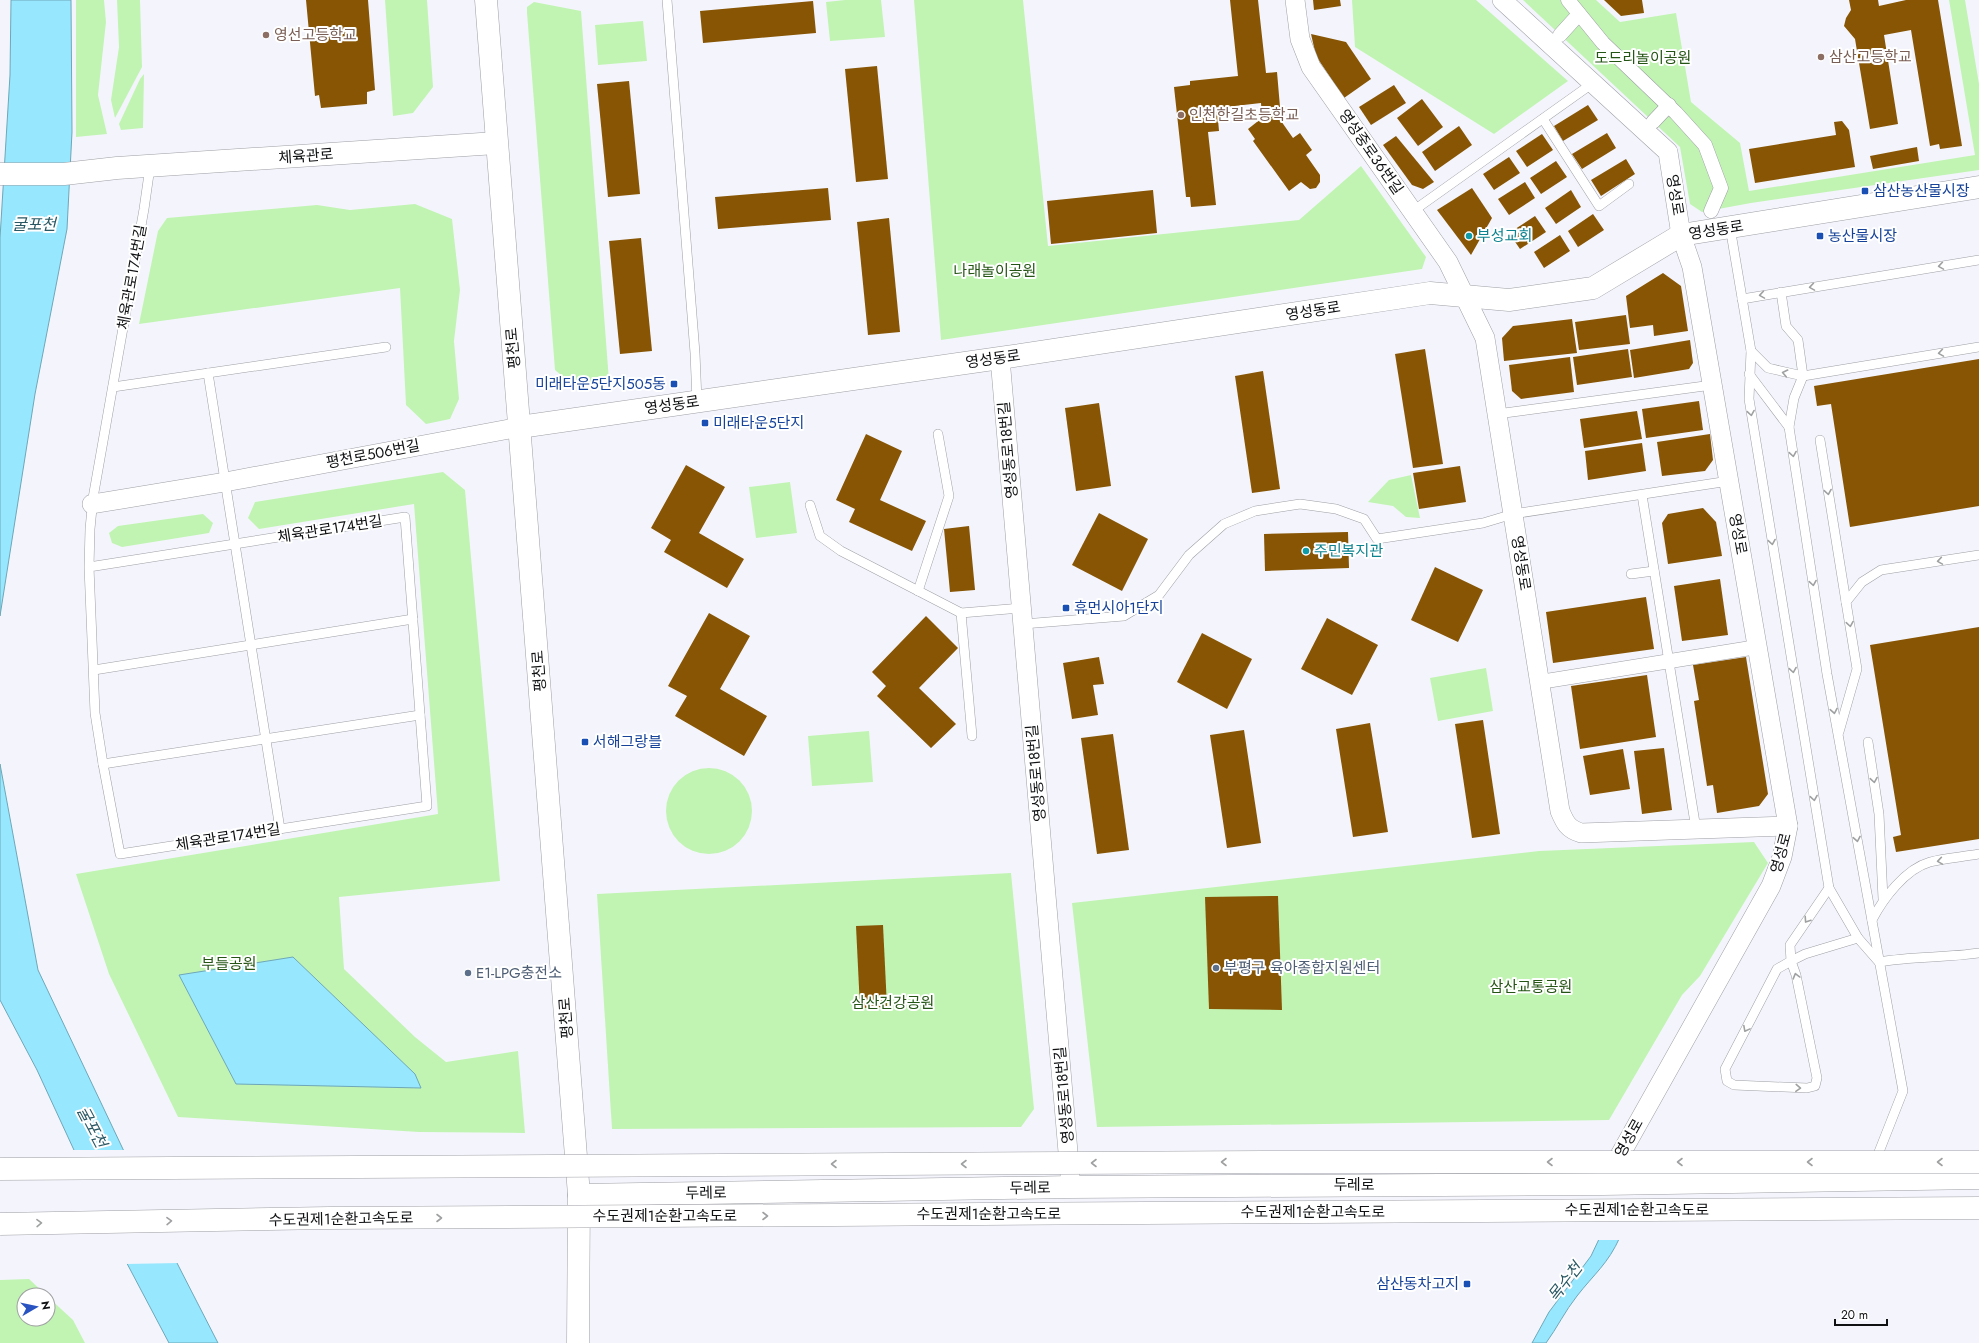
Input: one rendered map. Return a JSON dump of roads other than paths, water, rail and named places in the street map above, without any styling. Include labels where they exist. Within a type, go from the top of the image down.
[{"type":"main road","name":"평천로","points":[[486,0],[579,1195],[578,1343]]},
{"type":"main road","name":"체육관로","points":[[0,174],[64,174],[117,168],[496,143]]},
{"type":"main road","name":"영성동로","points":[[520,427],[1000,358],[1430,293],[1509,300],[1593,288],[1681,235],[1979,187]]},
{"type":"main road","points":[[0,1169],[1255,1162],[1979,1162]]},
{"type":"main road","name":"두레로","points":[[579,1195],[1072,1187],[1603,1184],[1979,1178]]},
{"type":"main road","name":"수도권제1순환고속도로","points":[[0,1224],[329,1218],[1979,1208]]},
{"type":"street","name":"영성중로36번길","points":[[1295,0],[1300,39],[1311,67],[1448,262],[1465,296]]},
{"type":"street","name":"영성로","points":[[1502,0],[1668,152],[1681,235],[1692,267],[1788,826],[1782,857],[1772,886],[1603,1184]]},
{"type":"street","points":[[1568,0],[1603,43],[1669,105],[1705,145],[1721,188],[1711,210]]},
{"type":"street","points":[[1560,35],[1579,14]]},
{"type":"street","points":[[1654,122],[1669,105]]},
{"type":"street","name":"영성동로","points":[[1465,296],[1485,338],[1560,811],[1565,824],[1572,831],[1581,833],[1788,826]]},
{"type":"street","name":"영성동로18번길","points":[[1000,358],[1072,1187]]},
{"type":"street","name":"평천로506번길","points":[[92,504],[225,482],[520,427]]},
{"type":"street","points":[[1540,682],[1757,647]]},
{"type":"lane","points":[[667,0],[696,353],[697,401]]},
{"type":"lane","points":[[1412,211],[1593,83]]},
{"type":"lane","points":[[1542,119],[1599,206],[1629,184]]},
{"type":"lane","name":"체육관로174번길","points":[[150,167],[143,216],[92,504],[90,529],[95,713],[120,854],[427,806],[420,716]]},
{"type":"lane","points":[[1730,227],[1751,351],[1749,399],[1829,888],[1858,938],[1879,962]]},
{"type":"lane","points":[[1742,299],[1979,260]]},
{"type":"lane","points":[[1781,292],[1786,326],[1798,340],[1803,376],[1794,398],[1789,427],[1827,674],[1902,1091],[1868,1180]]},
{"type":"lane","points":[[113,387],[386,347]]},
{"type":"lane","points":[[1751,351],[1768,368],[1803,376],[1979,347]]},
{"type":"lane","points":[[208,373],[280,829]]},
{"type":"lane","points":[[1749,374],[1789,427]]},
{"type":"lane","points":[[1497,414],[1712,385]]},
{"type":"lane","points":[[918,591],[949,496],[938,434]]},
{"type":"lane","points":[[1820,440],[1857,669],[1838,735]]},
{"type":"lane","points":[[810,505],[820,536],[841,551],[961,613],[1022,616],[1124,616],[1158,596],[1189,555],[1224,524],[1255,511],[1300,504],[1336,509],[1364,519],[1377,539],[1483,523],[1513,514],[1729,482]]},
{"type":"lane","points":[[1642,495],[1696,829]]},
{"type":"lane","name":"체육관로174번길","points":[[90,567],[405,517],[413,619]]},
{"type":"lane","points":[[1846,602],[1862,582],[1881,570],[1979,555]]},
{"type":"lane","points":[[1632,574],[1654,571]]},
{"type":"lane","points":[[961,613],[972,736]]},
{"type":"lane","points":[[94,670],[413,619],[420,716],[103,764]]},
{"type":"lane","points":[[1868,742],[1879,814],[1883,899]]},
{"type":"lane","points":[[1872,920],[1883,899],[1910,873],[1928,862],[1979,854]]},
{"type":"lane","points":[[1829,888],[1790,945],[1791,961],[1796,975],[1817,1078],[1815,1086],[1807,1088],[1734,1085],[1727,1081],[1725,1069],[1777,969],[1791,961],[1805,954],[1858,938]]},
{"type":"lane","points":[[1879,962],[1902,958],[1952,957],[1979,952]]},
{"type":"water","name":"굴포천","points":[[11,0],[71,0],[72,132],[67,229],[35,394],[0,616],[0,238],[10,75]]},
{"type":"water","name":"굴포천","points":[[0,764],[38,970],[177,1263],[218,1343],[169,1343],[122,1254],[37,1070],[0,1000]]},
{"type":"water","points":[[293,957],[415,1074],[421,1088],[236,1084],[179,975]]},
{"type":"water","name":"목수천","points":[[1600,1237],[1620,1237],[1611,1255],[1583,1288],[1546,1343],[1532,1343],[1549,1312],[1591,1256]]},
{"type":"place","name":"영선고등학교","points":[[266,35]]},
{"type":"place","name":"삼산고등학교","points":[[1821,57]]},
{"type":"place","name":"인천한길초등학교","points":[[1181,115]]},
{"type":"place","name":"삼산농산물시장","points":[[1865,191]]},
{"type":"place","name":"부성교회","points":[[1469,236]]},
{"type":"place","name":"농산물시장","points":[[1820,236]]},
{"type":"place","name":"미래타운5단지505동","points":[[674,384]]},
{"type":"place","name":"미래타운5단지","points":[[705,423]]},
{"type":"place","name":"주민복지관","points":[[1306,551]]},
{"type":"place","name":"휴먼시아1단지","points":[[1066,608]]},
{"type":"place","name":"서해그랑블","points":[[585,742]]},
{"type":"place","name":"부평구 육아종합지원센터","points":[[1216,968]]},
{"type":"place","name":"E1-LPG충전소","points":[[468,973]]},
{"type":"place","name":"삼산동차고지","points":[[1467,1284]]},
{"type":"park label","name":"도드리놀이공원","points":[[1643,58]]},
{"type":"park label","name":"나래놀이공원","points":[[995,271]]},
{"type":"park label","name":"부들공원","points":[[229,964]]},
{"type":"park label","name":"삼산교통공원","points":[[1531,987]]},
{"type":"park label","name":"삼산건강공원","points":[[893,1003]]}]
